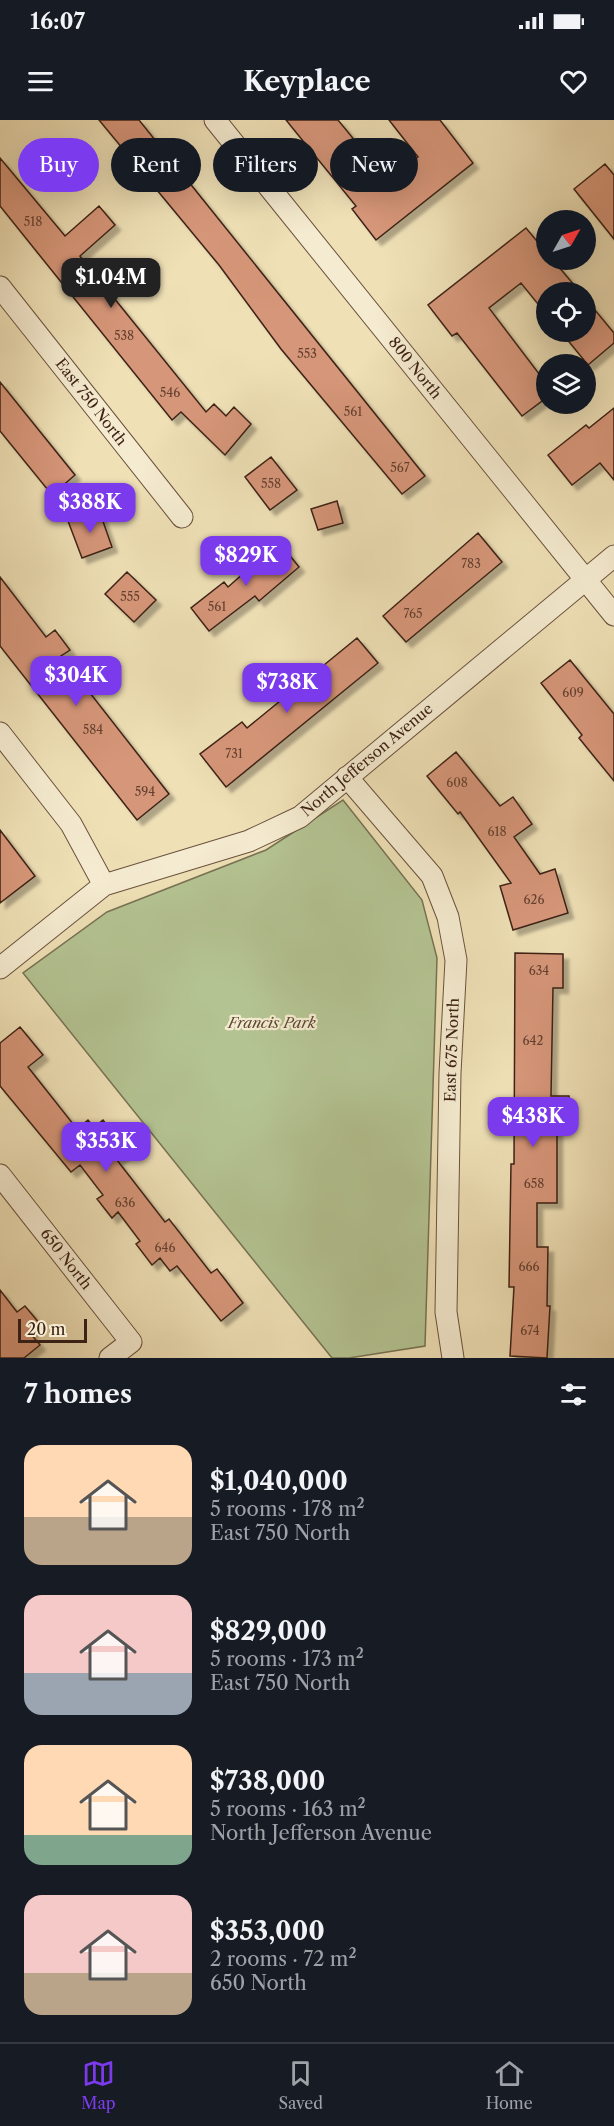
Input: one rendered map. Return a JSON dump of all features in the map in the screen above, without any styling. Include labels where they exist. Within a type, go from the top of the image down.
[{"type":"street","name":"800 North","points":[[215,120],[614,615]]},
{"type":"street","name":"East 750 North","points":[[0,287],[182,517]]},
{"type":"street","name":"North Jefferson Avenue","points":[[0,968],[104,885],[249,842],[300,817],[614,556]]},
{"type":"street","points":[[0,734],[71,824],[104,885]]},
{"type":"street","name":"East 675 North","points":[[347,777],[432,876],[448,917],[456,960],[450,1073],[446,1312],[453,1358]]},
{"type":"street","name":"650 North","points":[[0,1175],[131,1342],[110,1358]]},
{"type":"green space","name":"Francis Park","points":[[343,800],[422,900],[437,958],[425,1346],[349,1358],[332,1358],[23,973],[107,912],[266,850]]},
{"type":"building","points":[[99,120],[139,120],[153,138],[114,138]]},
{"type":"building","points":[[286,120],[338,120],[353,138],[330,138],[330,174],[318,159],[318,138],[301,138]]},
{"type":"building","points":[[389,120],[440,120],[473,163],[376,240],[352,209],[356,206],[345,192],[418,192],[418,138],[403,138]]},
{"type":"building","points":[[0,158],[18,180],[18,192],[28,192],[65,236],[99,206],[115,225],[80,256],[206,412],[214,404],[226,416],[234,407],[251,424],[225,455],[181,412],[172,420],[0,206]]},
{"type":"building","points":[[605,164],[614,175],[614,239],[596,216],[596,210],[591,210],[574,189]]},
{"type":"building","points":[[159,192],[197,192],[425,476],[402,494],[281,349],[219,265]]},
{"type":"building","points":[[526,228],[536,240],[536,270],[561,270],[572,282],[536,282],[536,302],[521,283],[489,308],[536,370],[536,406],[522,416],[457,333],[452,336],[428,305]]},
{"type":"building","points":[[596,311],[614,333],[614,343],[596,358],[596,354],[579,354],[569,342],[596,342]]},
{"type":"building","points":[[0,382],[75,475],[52,495],[0,431]]},
{"type":"building","points":[[614,408],[614,480],[600,463],[572,485],[548,455],[586,425],[589,428]]},
{"type":"building","points":[[271,457],[297,490],[270,510],[245,477]]},
{"type":"building","points":[[337,501],[343,523],[318,530],[311,509]]},
{"type":"building","points":[[99,510],[112,547],[82,558],[68,521]]},
{"type":"building","points":[[478,533],[502,562],[406,642],[383,616]]},
{"type":"building","points":[[279,542],[299,567],[259,601],[255,596],[209,631],[191,608],[224,582],[228,587]]},
{"type":"building","points":[[127,572],[156,600],[134,622],[105,594]]},
{"type":"building","points":[[0,577],[46,637],[55,630],[70,650],[61,656],[169,794],[137,820],[0,646]]},
{"type":"building","points":[[357,638],[378,663],[226,787],[200,754],[242,722],[247,728]]},
{"type":"building","points":[[570,660],[614,714],[614,781],[579,738],[582,735],[541,683]]},
{"type":"building","points":[[456,752],[500,806],[513,797],[532,824],[514,837],[540,874],[555,869],[568,913],[513,930],[500,886],[511,883],[460,812],[458,814],[427,776]]},
{"type":"building","points":[[0,830],[35,876],[0,903]]},
{"type":"building","points":[[515,953],[563,954],[563,988],[553,988],[551,1096],[569,1096],[570,1113],[557,1113],[557,1203],[537,1203],[537,1247],[548,1247],[547,1306],[550,1306],[547,1358],[510,1356],[514,1287],[509,1287],[511,1164],[514,1164]]},
{"type":"building","points":[[20,1027],[43,1055],[28,1067],[77,1129],[88,1120],[94,1127],[103,1120],[128,1151],[117,1160],[165,1222],[169,1219],[211,1273],[217,1269],[243,1303],[221,1321],[177,1266],[170,1271],[160,1258],[152,1265],[136,1244],[140,1241],[118,1212],[112,1218],[97,1199],[103,1195],[80,1165],[71,1172],[0,1086],[0,1043]]},
{"type":"building","points":[[0,1290],[17,1312],[25,1306],[40,1324],[30,1333],[40,1345],[24,1358],[0,1358]]}]
